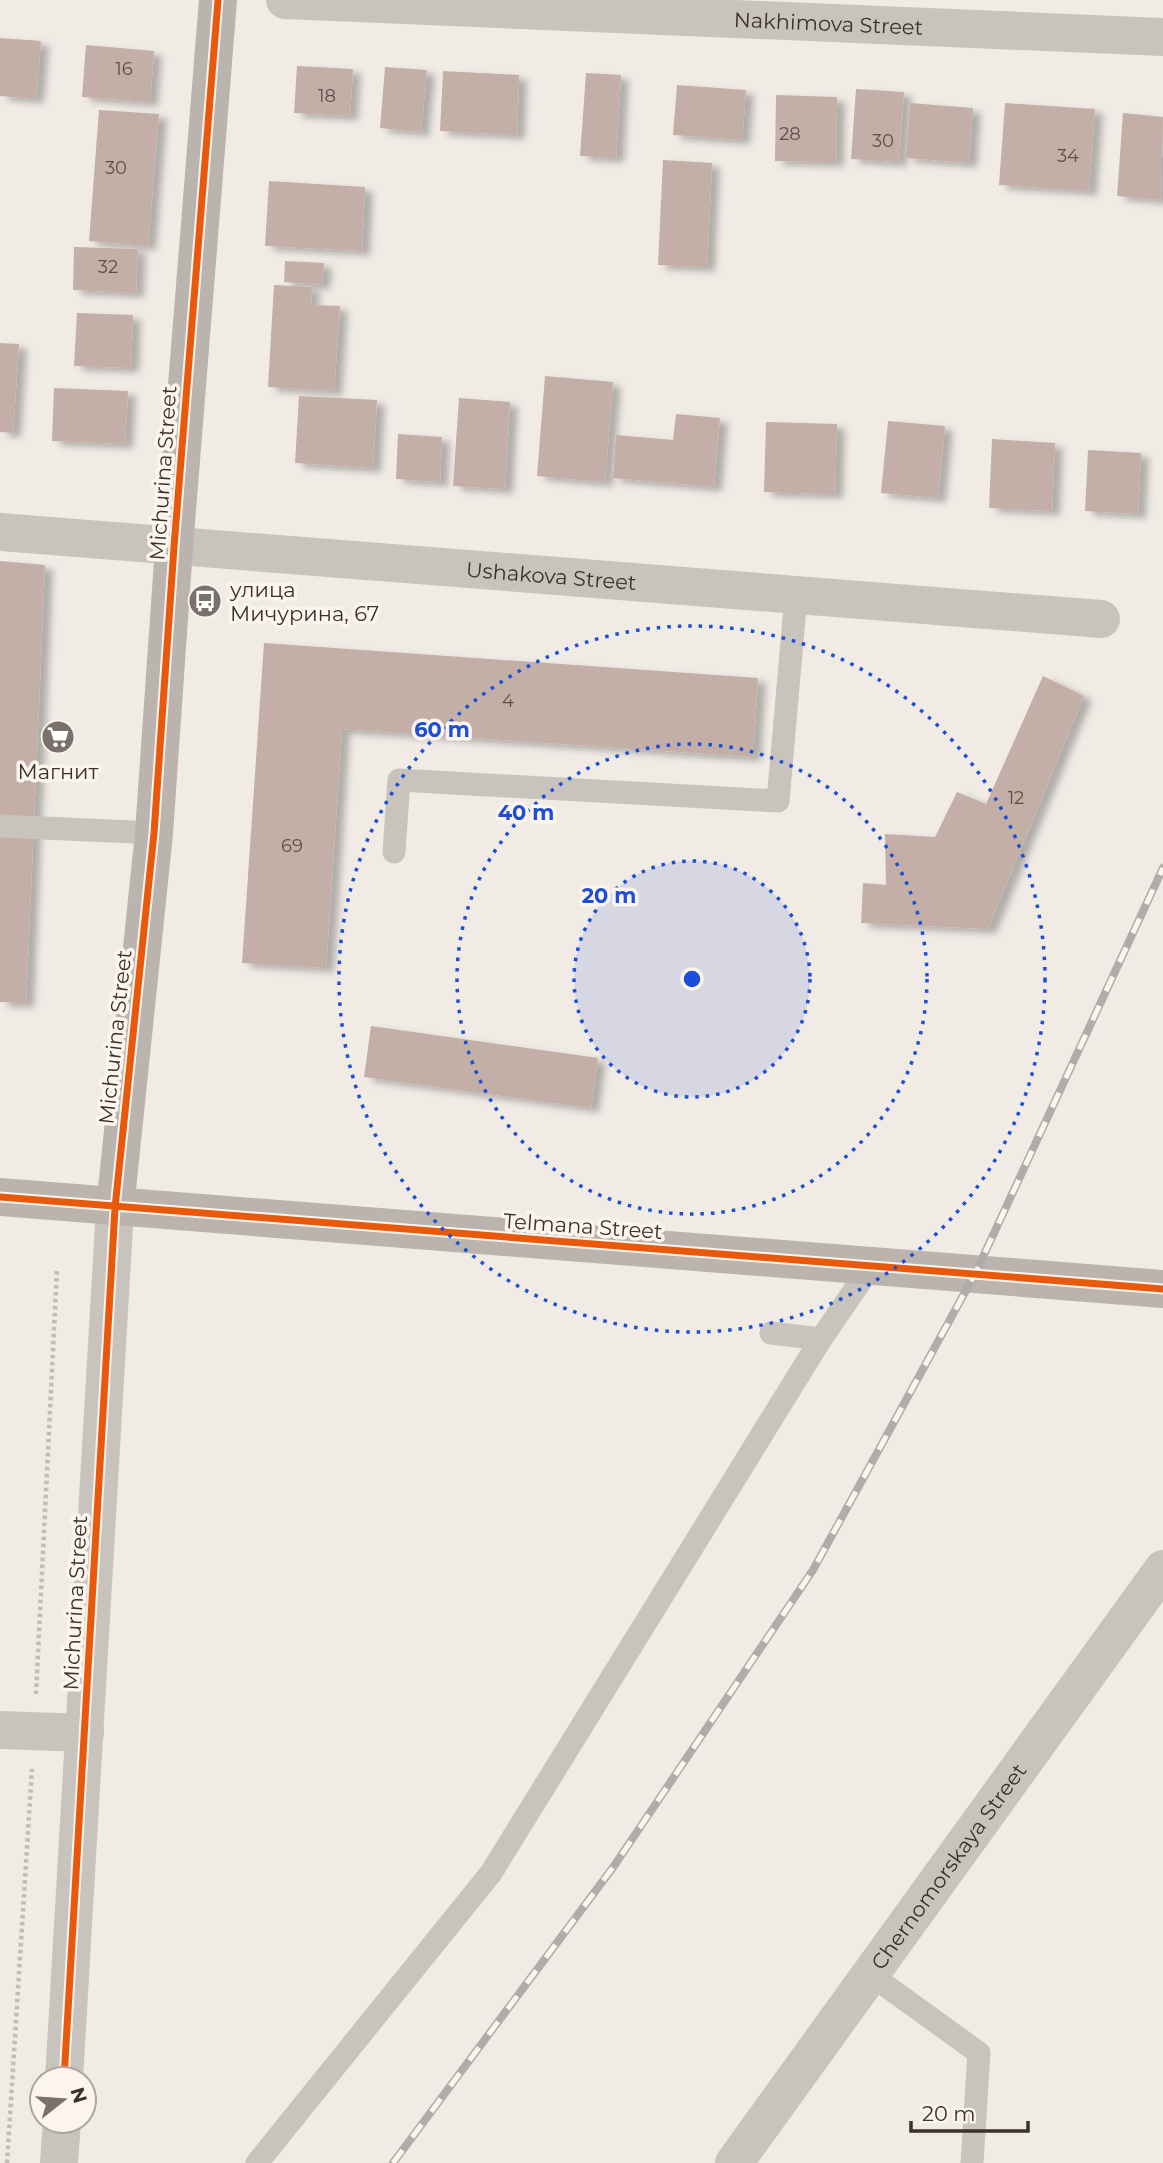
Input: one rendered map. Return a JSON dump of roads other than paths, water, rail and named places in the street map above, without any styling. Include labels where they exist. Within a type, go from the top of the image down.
[{"type":"street","name":"Michurina Street","points":[[65,2065],[115,1208],[154,833],[173,547],[218,0]]},
{"type":"street","name":"Nakhimova Street","points":[[285,0],[1163,37]]},
{"type":"street","name":"Ushakova Street","points":[[0,532],[1101,619]]},
{"type":"street","name":"Telmana Street","points":[[0,1198],[1163,1289]]},
{"type":"street","name":"Chernomorskaya Street","points":[[734,2163],[1163,1569]]},
{"type":"street","points":[[0,1730],[85,1733]]},
{"type":"street","points":[[60,2163],[61,2135]]},
{"type":"lane","points":[[394,852],[399,780],[778,801],[796,596]]},
{"type":"lane","points":[[0,826],[154,833]]},
{"type":"lane","points":[[257,2163],[491,1873],[821,1339],[871,1266]]},
{"type":"lane","points":[[771,1333],[821,1339]]},
{"type":"lane","points":[[871,1975],[979,2053],[972,2163]]},
{"type":"railway","points":[[393,2163],[614,1866],[813,1570],[976,1272],[1163,868]]},
{"type":"place","name":"улица Мичурина, 67","points":[[205,601]]},
{"type":"place","name":"Магнит","points":[[58,737]]}]
